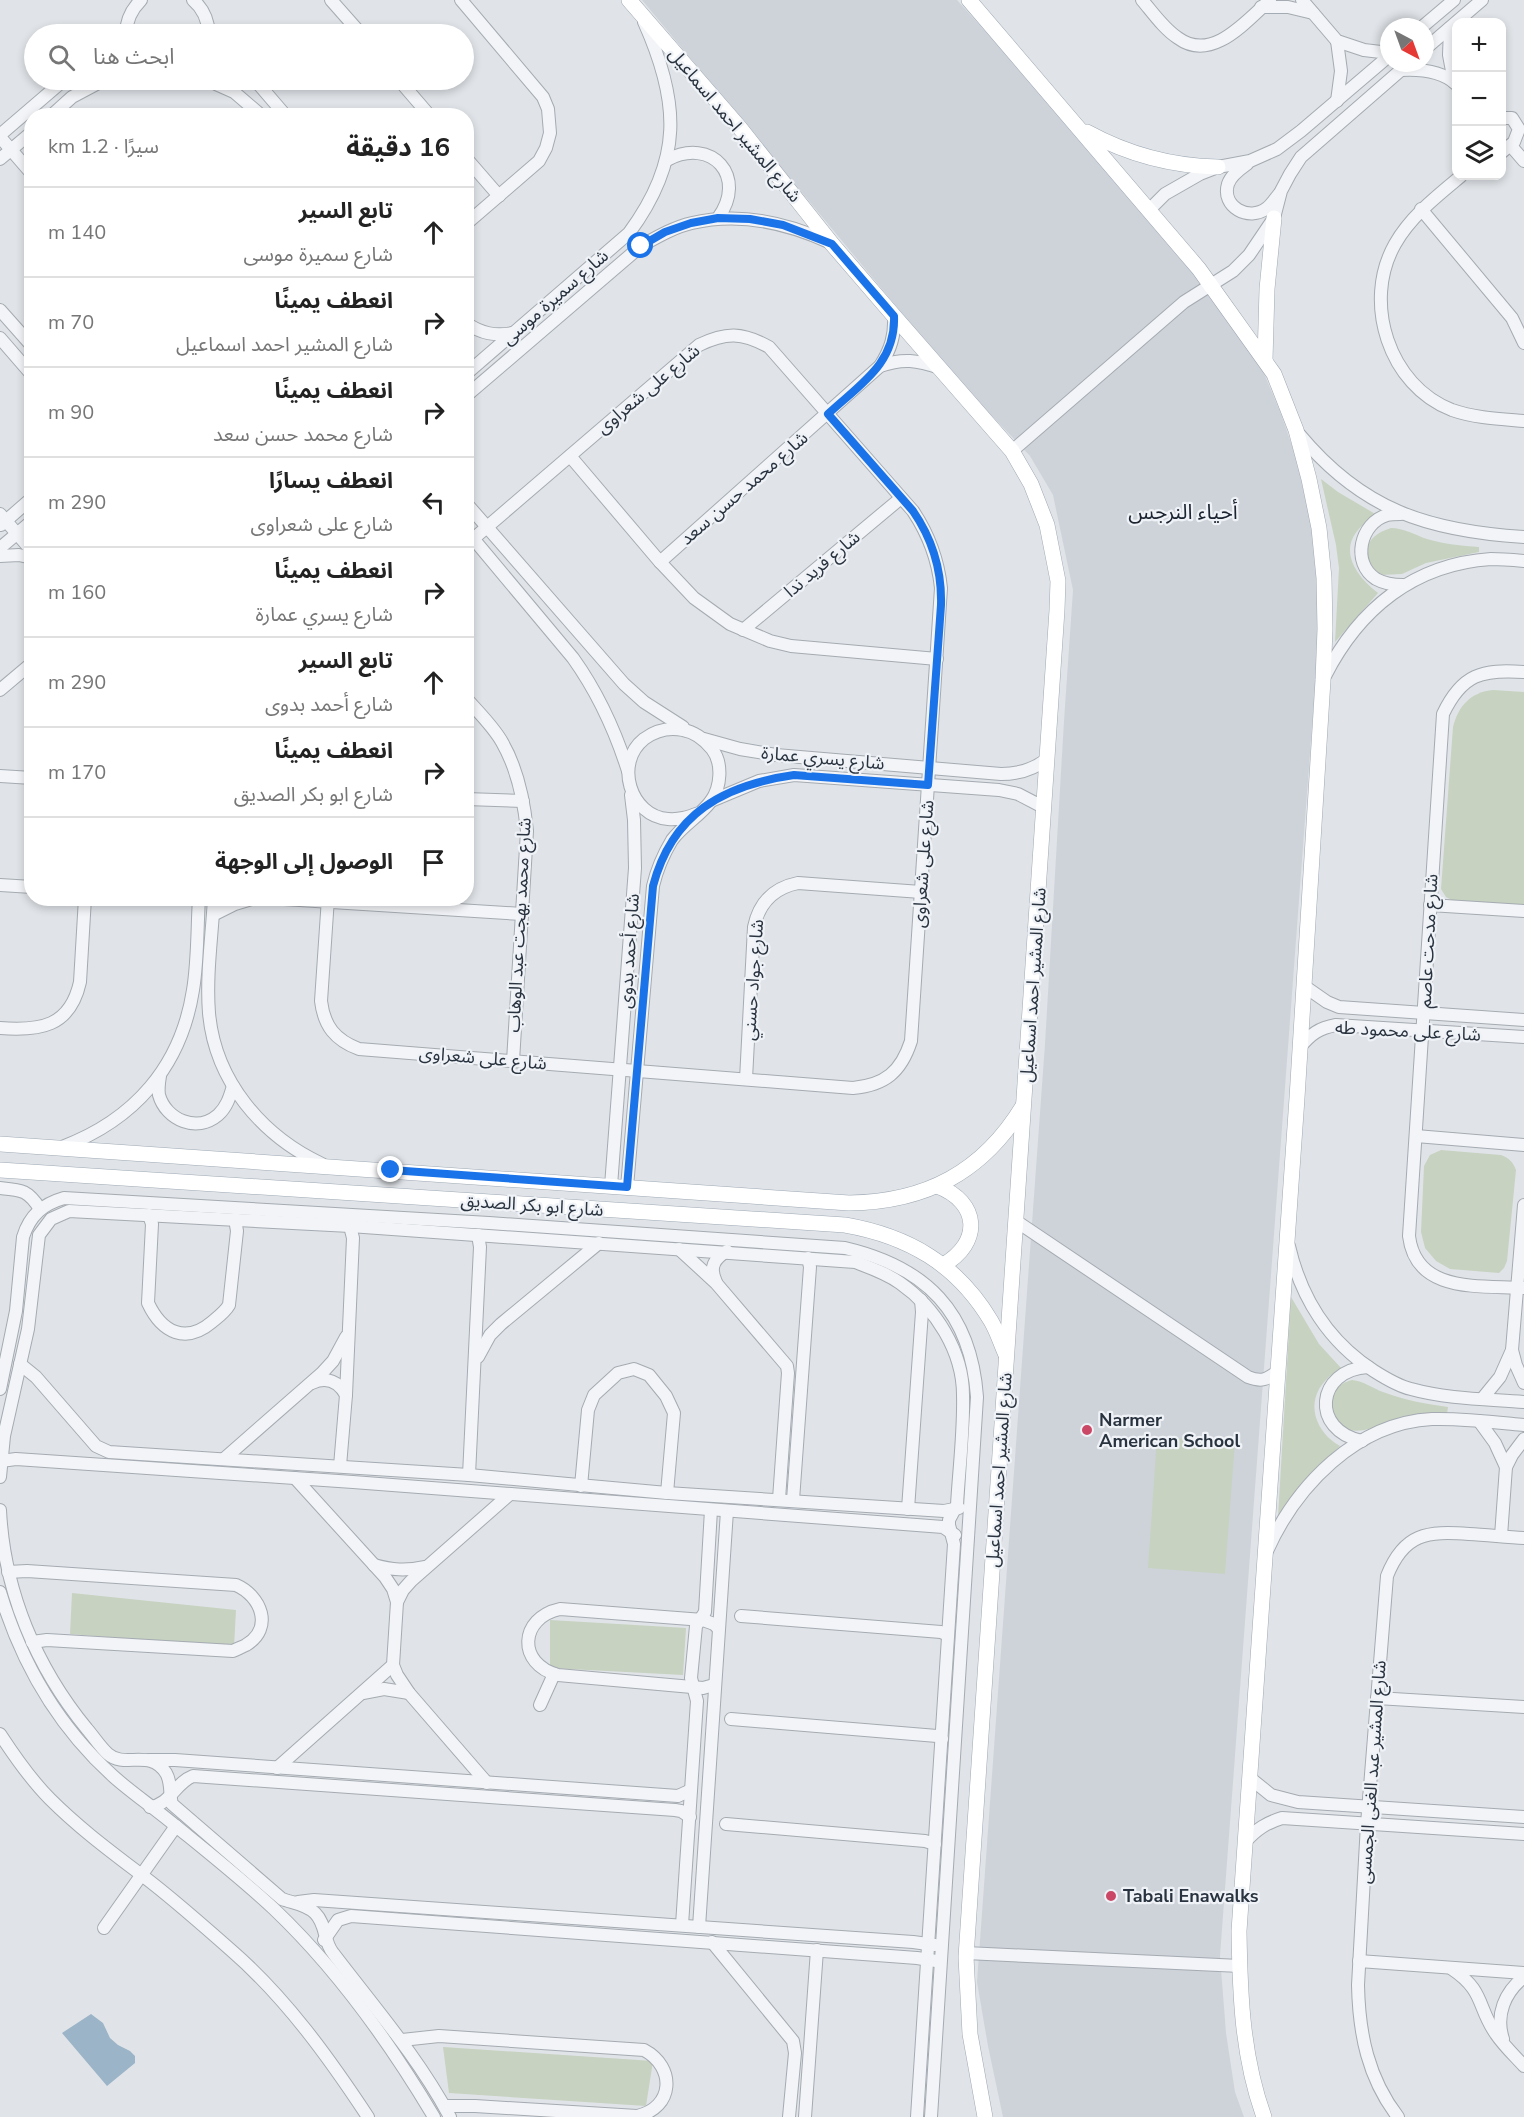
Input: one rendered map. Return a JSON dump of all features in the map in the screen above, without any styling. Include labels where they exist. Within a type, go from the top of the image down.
[{"type":"main road","name":"شارع المشير احمد اسماعيل","points":[[629,0],[740,128],[832,244],[1012,451],[1040,503],[1047,525],[1058,581],[1025,1103],[966,1953],[970,2034],[985,2117]]},
{"type":"main road","points":[[969,1],[1212,285],[1265,360],[1274,374],[1296,430],[1319,528],[1324,578],[1323,680],[1239,1931],[1240,1996],[1246,2055],[1264,2117]]},
{"type":"main road","points":[[1079,128],[1109,144],[1141,156],[1166,163],[1218,167]]},
{"type":"main road","points":[[1265,360],[1267,289],[1274,218]]},
{"type":"main road","name":"شارع ابو بكر الصديق","points":[[0,1144],[849,1203],[894,1200],[937,1186],[959,1174],[990,1149],[1012,1124],[1025,1103]]},
{"type":"main road","name":"شارع ابو بكر الصديق","points":[[0,1170],[844,1225],[871,1230],[896,1238],[921,1250],[943,1265],[970,1291],[992,1322],[1007,1357]]},
{"type":"main road","points":[[421,1198],[424,1173]]},
{"type":"main road","points":[[937,1186],[951,1191],[963,1202],[969,1215],[970,1231],[966,1245],[956,1257],[943,1265]]},
{"type":"street","points":[[123,24],[141,0]]},
{"type":"street","points":[[193,0],[204,13]]},
{"type":"street","points":[[200,0],[208,24]]},
{"type":"street","points":[[332,0],[352,24]]},
{"type":"street","points":[[1142,0],[1179,40],[1190,45],[1202,46],[1224,39],[1265,4],[1313,13]]},
{"type":"street","points":[[1302,0],[1337,41],[1380,53]]},
{"type":"street","points":[[1311,0],[1313,13]]},
{"type":"street","points":[[1433,18],[1454,0]]},
{"type":"street","points":[[1434,41],[1482,0]]},
{"type":"street","points":[[467,2],[543,97],[550,122],[546,148],[539,161],[474,217]]},
{"type":"street","name":"شارع سميرة موسى","points":[[474,367],[629,233],[645,211],[658,187],[667,160],[671,132],[670,104],[655,47],[640,12]]},
{"type":"street","points":[[127,20],[127,24]]},
{"type":"street","points":[[1450,28],[1449,55],[1453,72]]},
{"type":"street","points":[[1337,41],[1341,71],[1337,101]]},
{"type":"street","points":[[1149,210],[1165,194],[1182,183],[1218,167],[1250,161],[1277,149],[1337,101],[1380,62]]},
{"type":"street","points":[[1250,161],[1234,174],[1227,184],[1228,197],[1234,207],[1244,214],[1256,214],[1267,208],[1281,191],[1301,157],[1398,72]]},
{"type":"street","points":[[1431,72],[1452,82]]},
{"type":"street","points":[[32,108],[53,90]]},
{"type":"street","points":[[61,108],[84,90]]},
{"type":"street","points":[[230,90],[253,108]]},
{"type":"street","points":[[264,90],[279,108]]},
{"type":"street","points":[[408,90],[423,108]]},
{"type":"street","points":[[24,115],[0,136],[24,165]]},
{"type":"street","points":[[1506,118],[1521,122],[1517,136],[1506,149],[1524,161]]},
{"type":"street","points":[[0,159],[24,139]]},
{"type":"street","points":[[667,160],[680,153],[694,151],[709,155],[720,164],[728,177],[730,192],[726,206],[718,218]]},
{"type":"street","points":[[474,167],[499,196]]},
{"type":"street","points":[[1456,180],[1421,209],[1395,244],[1382,279],[1381,312],[1388,345],[1405,374],[1429,397],[1451,410],[1485,418],[1524,421]]},
{"type":"street","points":[[1012,451],[1184,303],[1233,271],[1249,255],[1274,218],[1281,191]]},
{"type":"street","points":[[1421,209],[1512,318],[1524,343]]},
{"type":"street","name":"شارع سميرة موسى","points":[[474,389],[641,246],[665,232],[691,223],[718,218],[750,219],[783,225],[832,244]]},
{"type":"street","points":[[0,310],[24,337]]},
{"type":"street","name":"شارع محمد حسن سعد","points":[[660,562],[880,366],[892,341],[894,316]]},
{"type":"street","points":[[474,329],[488,334],[513,333]]},
{"type":"street","name":"شارع على شعراوى","points":[[328,906],[321,1001],[323,1014],[336,1037],[359,1049],[853,1088],[869,1086],[884,1080],[897,1070],[906,1056],[911,1041],[941,588],[937,560],[923,526],[901,498],[769,347],[752,338],[734,334],[715,337],[699,345],[487,527],[474,535]]},
{"type":"street","points":[[0,338],[24,366]]},
{"type":"street","points":[[880,366],[896,360],[909,360],[941,369]]},
{"type":"street","points":[[1296,430],[1318,456],[1343,479],[1402,514],[1461,531],[1524,537]]},
{"type":"street","points":[[570,456],[660,562],[694,598],[711,612],[743,630],[770,641],[813,650],[937,659]]},
{"type":"street","name":"شارع فريد ندا","points":[[743,630],[901,498]]},
{"type":"street","points":[[24,504],[2,520],[24,542]]},
{"type":"street","points":[[474,512],[624,684],[666,718],[704,739],[715,752],[720,769],[718,786],[711,801],[699,813],[683,819],[666,819],[650,814],[638,802],[630,788],[628,771],[610,722],[585,675],[573,658],[474,544]]},
{"type":"street","points":[[1402,514],[1387,515],[1373,522],[1364,535],[1360,550],[1364,565],[1374,578],[1388,585],[1403,585]]},
{"type":"street","points":[[0,548],[24,528]]},
{"type":"street","points":[[0,556],[24,556]]},
{"type":"street","points":[[1323,680],[1337,652],[1355,626],[1403,585],[1431,572],[1462,563],[1493,559],[1524,561]]},
{"type":"street","points":[[0,690],[24,670]]},
{"type":"street","name":"شارع مدحت عاصم","points":[[1521,1287],[1451,1283],[1437,1279],[1425,1271],[1416,1260],[1409,1236],[1443,714],[1451,697],[1465,683],[1482,674],[1501,670],[1524,672]]},
{"type":"street","name":"شارع محمد بهجت عبد الوهاب","points":[[474,708],[501,740],[510,760],[523,801],[527,831],[513,1060]]},
{"type":"street","points":[[628,771],[632,754],[649,736],[673,728],[690,731]]},
{"type":"street","name":"شارع يسري عمارة","points":[[704,739],[740,749],[776,755],[1011,774],[1030,769],[1047,759]]},
{"type":"street","name":"شارع يسري عمارة","points":[[711,801],[751,784],[794,775],[1009,791],[1027,797],[1043,807]]},
{"type":"street","points":[[0,776],[24,778]]},
{"type":"street","name":"شارع أحمد بدوى","points":[[611,1186],[635,868],[634,820],[630,788]]},
{"type":"street","points":[[474,799],[523,801]]},
{"type":"street","name":"شارع أحمد بدوى","points":[[627,1187],[653,886],[657,869],[674,838],[699,813]]},
{"type":"street","name":"شارع جواد حسني","points":[[746,1079],[754,927],[761,906],[768,897],[777,890],[798,883],[921,892]]},
{"type":"street","points":[[0,885],[24,886]]},
{"type":"street","points":[[1430,905],[1524,911]]},
{"type":"street","points":[[0,1028],[29,1030],[41,1028],[53,1023],[71,1006],[80,982],[85,906]]},
{"type":"street","points":[[57,1148],[87,1137],[115,1121],[139,1101],[160,1076],[176,1049],[187,1020],[193,989],[198,906]]},
{"type":"street","points":[[214,906],[208,991],[209,1016],[222,1064],[233,1086],[252,1113],[282,1142],[326,1166]]},
{"type":"street","points":[[213,915],[231,906]]},
{"type":"street","points":[[411,906],[522,914]]},
{"type":"street","name":"شارع على محمود طه","points":[[1304,986],[1327,1002],[1340,1007],[1524,1020]]},
{"type":"street","name":"شارع على محمود طه","points":[[1300,1047],[1311,1034],[1336,1024],[1524,1037]]},
{"type":"street","points":[[160,1076],[158,1092],[164,1107],[175,1118],[189,1123],[205,1122],[219,1114],[228,1102],[233,1086]]},
{"type":"street","points":[[1416,1136],[1524,1145]]},
{"type":"street","points":[[0,1188],[26,1192],[40,1209]]},
{"type":"street","points":[[13,1392],[0,1389],[16,1311],[23,1237],[27,1226],[40,1209],[58,1200],[78,1197],[485,1231]]},
{"type":"street","points":[[1482,1399],[1500,1377],[1512,1350],[1521,1287],[1524,1205]]},
{"type":"street","points":[[0,1477],[13,1392],[28,1329],[37,1244],[44,1226],[59,1214],[69,1211],[561,1235],[727,1246],[845,1248],[890,1261],[909,1272],[926,1284],[954,1316],[971,1355],[977,1398],[931,2117]]},
{"type":"street","points":[[149,1215],[152,1224],[148,1303],[151,1310],[169,1330],[182,1334],[201,1331],[229,1305],[237,1231],[235,1219]]},
{"type":"street","points":[[1016,1221],[1248,1377],[1259,1381],[1269,1379],[1278,1371]]},
{"type":"street","points":[[340,1466],[346,1395],[353,1238],[350,1226]]},
{"type":"street","points":[[469,1475],[480,1247],[485,1231]]},
{"type":"street","points":[[561,1235],[599,1243],[679,1249],[727,1246],[808,1258],[855,1262],[879,1270],[901,1283],[920,1300],[944,1331],[954,1351],[963,1394],[957,1505],[949,1520],[954,1544],[917,2117]]},
{"type":"street","points":[[561,1235],[569,1246],[572,1266]]},
{"type":"street","points":[[1287,1237],[1302,1288],[1314,1311],[1347,1351],[1368,1367],[1408,1389],[1432,1395],[1524,1402]]},
{"type":"street","points":[[475,1364],[485,1342],[501,1324],[599,1243]]},
{"type":"street","points":[[716,1283],[712,1274],[712,1264],[727,1246]]},
{"type":"street","points":[[679,1249],[716,1283],[787,1366],[779,1499]]},
{"type":"street","points":[[793,1500],[810,1267],[808,1258]]},
{"type":"street","points":[[908,1509],[922,1312],[920,1300]]},
{"type":"street","points":[[477,1312],[488,1322],[501,1324]]},
{"type":"street","points":[[920,1340],[933,1331],[939,1329],[944,1331]]},
{"type":"street","points":[[225,1458],[333,1361],[347,1333]]},
{"type":"street","points":[[1512,1350],[1524,1383]]},
{"type":"street","points":[[20,1364],[40,1381],[96,1446],[110,1452],[469,1475],[667,1493],[908,1509],[955,1511],[965,1507],[970,1510]]},
{"type":"street","points":[[1362,1441],[1349,1438],[1337,1431],[1329,1420],[1326,1401],[1333,1382],[1342,1373],[1355,1368],[1368,1367]]},
{"type":"street","points":[[581,1486],[590,1399],[618,1372],[634,1369],[642,1371],[655,1382],[666,1396],[674,1413],[667,1493]]},
{"type":"street","points":[[309,1384],[318,1380],[335,1382],[346,1395]]},
{"type":"street","points":[[13,1392],[27,1381],[40,1381]]},
{"type":"street","points":[[1265,1558],[1287,1513],[1302,1492],[1320,1472],[1362,1441],[1408,1423],[1431,1419],[1524,1425]]},
{"type":"street","points":[[1479,1421],[1495,1443],[1506,1467]]},
{"type":"street","points":[[1501,1536],[1506,1467],[1524,1438]]},
{"type":"street","points":[[1,1461],[16,1459],[353,1482],[943,1527],[959,1537],[968,1534]]},
{"type":"street","points":[[320,1480],[321,1465]]},
{"type":"street","points":[[353,1482],[354,1467]]},
{"type":"street","points":[[295,1478],[393,1589],[397,1602],[393,1665],[409,1693],[487,1783]]},
{"type":"street","points":[[397,1602],[411,1581],[510,1494]]},
{"type":"street","points":[[850,1521],[851,1505]]},
{"type":"street","points":[[0,1510],[8,1572],[32,1642],[48,1673],[74,1712],[109,1755],[116,1759],[175,1760],[676,1796],[692,1790]]},
{"type":"street","points":[[682,1925],[697,1701],[691,1678],[698,1622],[705,1612],[711,1510]]},
{"type":"street","points":[[699,1927],[727,1511]]},
{"type":"street","name":"شارع المشير عبد الغنى الجمسى","points":[[1398,2117],[1386,2102],[1372,2073],[1364,2047],[1358,2011],[1368,1807],[1387,1576],[1392,1562],[1401,1550],[1425,1534],[1439,1532],[1524,1538]]},
{"type":"street","points":[[373,1564],[391,1570],[410,1570],[428,1566]]},
{"type":"street","points":[[8,1572],[27,1571],[236,1585],[255,1597],[262,1617],[258,1631],[248,1644],[233,1651],[47,1640],[32,1642]]},
{"type":"street","points":[[0,1592],[24,1658],[63,1721],[100,1764],[176,1826],[284,1920],[365,2013],[435,2117]]},
{"type":"street","points":[[714,1684],[703,1688],[554,1674],[539,1667],[533,1660],[528,1641],[533,1626],[540,1617],[560,1610],[698,1622],[709,1621],[718,1628]]},
{"type":"street","points":[[741,1616],[941,1632],[948,1635]]},
{"type":"street","points":[[277,1768],[393,1665]]},
{"type":"street","points":[[540,1705],[554,1674]]},
{"type":"street","points":[[360,1694],[384,1689],[409,1693]]},
{"type":"street","points":[[1377,1698],[1524,1707]]},
{"type":"street","points":[[731,1719],[937,1736],[942,1739]]},
{"type":"street","points":[[0,1734],[18,1761],[48,1797],[82,1830],[141,1875],[234,1953],[274,1993],[311,2037],[368,2117]]},
{"type":"street","points":[[125,1786],[122,1780],[124,1767],[134,1759]]},
{"type":"street","points":[[149,1760],[159,1765],[166,1773],[170,1783],[172,1804],[282,1899],[312,1910],[321,1919],[331,1951],[402,2040],[447,2112],[475,2106],[644,2116],[656,2107],[664,2096],[667,2086],[662,2065],[644,2050],[439,2036],[402,2040]]},
{"type":"street","points":[[380,1790],[382,1775]]},
{"type":"street","points":[[150,1807],[163,1803],[185,1779],[193,1776],[675,1810],[690,1817]]},
{"type":"street","points":[[1250,1778],[1260,1788],[1284,1800],[1524,1817]]},
{"type":"street","points":[[1246,1841],[1268,1822],[1282,1818],[1524,1834]]},
{"type":"street","points":[[726,1824],[925,1841],[935,1844]]},
{"type":"street","points":[[104,1928],[176,1826]]},
{"type":"street","points":[[284,1920],[288,1907],[314,1900],[943,1945]]},
{"type":"street","points":[[310,1948],[320,1944],[338,1920],[351,1916],[942,1961]]},
{"type":"street","points":[[734,1944],[736,1929]]},
{"type":"street","points":[[712,1942],[793,2041],[795,2053],[789,2117]]},
{"type":"street","points":[[805,2117],[817,1950]]},
{"type":"street","points":[[966,1953],[1240,1966]]},
{"type":"street","points":[[1359,1961],[1524,1975]]},
{"type":"street","points":[[1452,1968],[1476,1990],[1488,2020],[1505,2046],[1524,2066]]},
{"type":"street","points":[[1505,2046],[1500,2019],[1502,2005],[1509,1992],[1524,1975]]},
{"type":"shaded area","points":[[642,0],[957,0],[1095,154],[1210,290],[1255,352],[1281,414],[1304,480],[1317,547],[1322,629],[1313,713],[1220,1956],[1226,2033],[1235,2092],[1244,2117],[1003,2117],[977,1982],[1045,1044],[1073,590],[1053,495],[1030,456],[955,377]]},
{"type":"green space","points":[[1321,479],[1377,515],[1355,533],[1350,553],[1359,574],[1378,593],[1335,642],[1339,568]]},
{"type":"green space","points":[[1391,528],[1405,530],[1440,542],[1479,547],[1479,552],[1426,563],[1402,574],[1381,575],[1369,561],[1367,548],[1375,536]]},
{"type":"green space","points":[[1493,690],[1524,692],[1524,908],[1455,902],[1446,897],[1441,889],[1455,719],[1472,697]]},
{"type":"green space","points":[[1441,1150],[1501,1155],[1515,1167],[1507,1261],[1499,1273],[1450,1269],[1436,1261],[1425,1248],[1421,1232],[1424,1166],[1430,1155]]},
{"type":"green space","points":[[1291,1297],[1319,1344],[1341,1368],[1319,1389],[1314,1407],[1319,1425],[1340,1446],[1303,1482],[1278,1517]]},
{"type":"green space","points":[[1352,1380],[1399,1397],[1448,1407],[1447,1414],[1406,1417],[1358,1431],[1340,1428],[1330,1405],[1337,1389]]},
{"type":"green space","points":[[1157,1437],[1235,1442],[1225,1574],[1148,1568]]},
{"type":"green space","points":[[72,1593],[236,1610],[234,1647],[70,1634]]},
{"type":"green space","points":[[550,1620],[686,1628],[683,1675],[550,1668]]},
{"type":"green space","points":[[443,2047],[653,2061],[646,2106],[449,2093]]},
{"type":"water","points":[[91,2014],[103,2023],[110,2038],[135,2056],[135,2063],[107,2086],[62,2033]]},
{"type":"place","name":"Narmer American School","points":[[1087,1430]]},
{"type":"place","name":"Tabali Enawalks","points":[[1111,1896]]},
{"type":"district","name":"أحياء النرجس","points":[[1183,512]]},
{"type":"route","points":[[391,1170],[627,1187],[653,886],[664,853],[674,838],[711,801],[759,781],[794,775],[928,785],[941,605],[937,560],[923,526],[913,511],[828,414],[880,366],[892,341],[894,316],[832,244],[814,235],[783,225],[750,219],[718,218],[691,223],[665,232],[641,246]]}]
